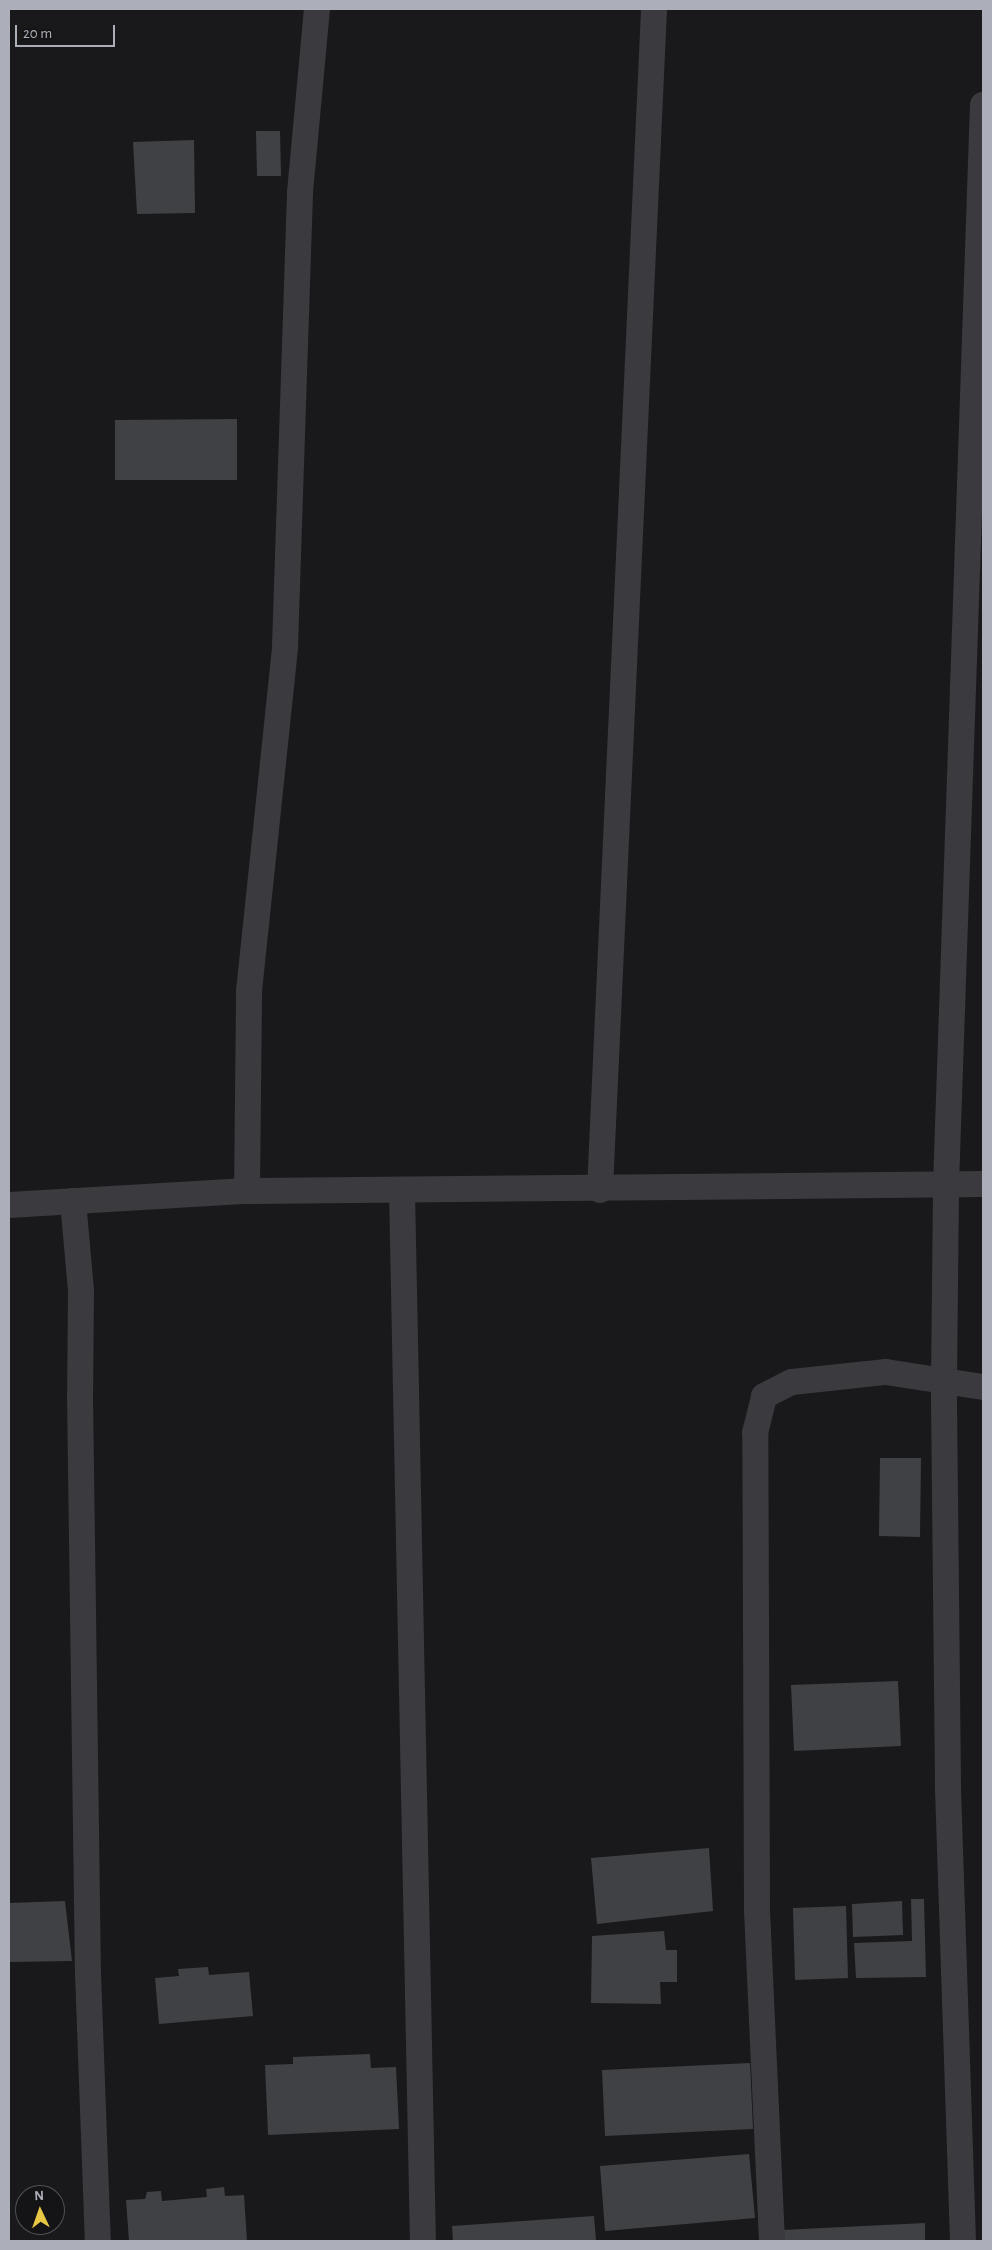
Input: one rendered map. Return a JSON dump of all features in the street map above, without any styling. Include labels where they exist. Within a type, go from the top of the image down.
[{"type":"street","points":[[247,1191],[249,991],[285,646],[300,192],[317,9]]},
{"type":"street","points":[[600,1190],[654,9]]},
{"type":"street","points":[[963,2241],[948,1772],[944,1381],[946,1185],[983,105]]},
{"type":"street","points":[[9,1205],[247,1191],[600,1190],[983,1184]]},
{"type":"street","points":[[402,1190],[423,2241]]},
{"type":"street","points":[[73,1201],[82,1290],[80,1395],[88,1963],[98,2241]]},
{"type":"street","points":[[772,2241],[757,1909],[755,1433],[764,1396],[792,1382],[886,1372],[983,1387]]},
{"type":"building","points":[[256,131],[280,131],[281,176],[257,176]]},
{"type":"building","points":[[194,140],[195,213],[137,214],[133,142]]},
{"type":"building","points":[[237,419],[237,480],[115,480],[115,420]]},
{"type":"building","points":[[880,1458],[921,1458],[920,1537],[879,1536]]},
{"type":"building","points":[[898,1681],[901,1746],[794,1751],[791,1685]]},
{"type":"building","points":[[709,1848],[713,1911],[597,1924],[591,1858]]},
{"type":"building","points":[[911,1899],[924,1899],[926,1977],[856,1978],[854,1943],[912,1941]]},
{"type":"building","points":[[65,1901],[72,1961],[9,1962],[9,1903]]},
{"type":"building","points":[[902,1901],[903,1935],[853,1937],[852,1904]]},
{"type":"building","points":[[846,1906],[848,1978],[795,1980],[793,1908]]},
{"type":"building","points":[[664,1931],[666,1950],[677,1950],[677,1982],[660,1982],[661,2004],[591,2003],[592,1936]]},
{"type":"building","points":[[208,1967],[209,1975],[249,1972],[253,2016],[159,2024],[155,1978],[179,1976],[178,1969]]},
{"type":"building","points":[[370,2054],[371,2068],[396,2067],[399,2129],[268,2135],[265,2065],[293,2064],[293,2057]]},
{"type":"building","points":[[750,2063],[753,2129],[605,2136],[602,2070]]},
{"type":"building","points":[[749,2154],[755,2218],[605,2231],[600,2166]]},
{"type":"building","points":[[224,2187],[225,2196],[244,2195],[247,2241],[129,2241],[126,2200],[145,2199],[147,2192],[161,2191],[162,2201],[207,2197],[206,2189]]},
{"type":"building","points":[[594,2216],[596,2241],[453,2241],[452,2226]]},
{"type":"building","points":[[925,2223],[925,2241],[785,2241],[782,2230]]}]
